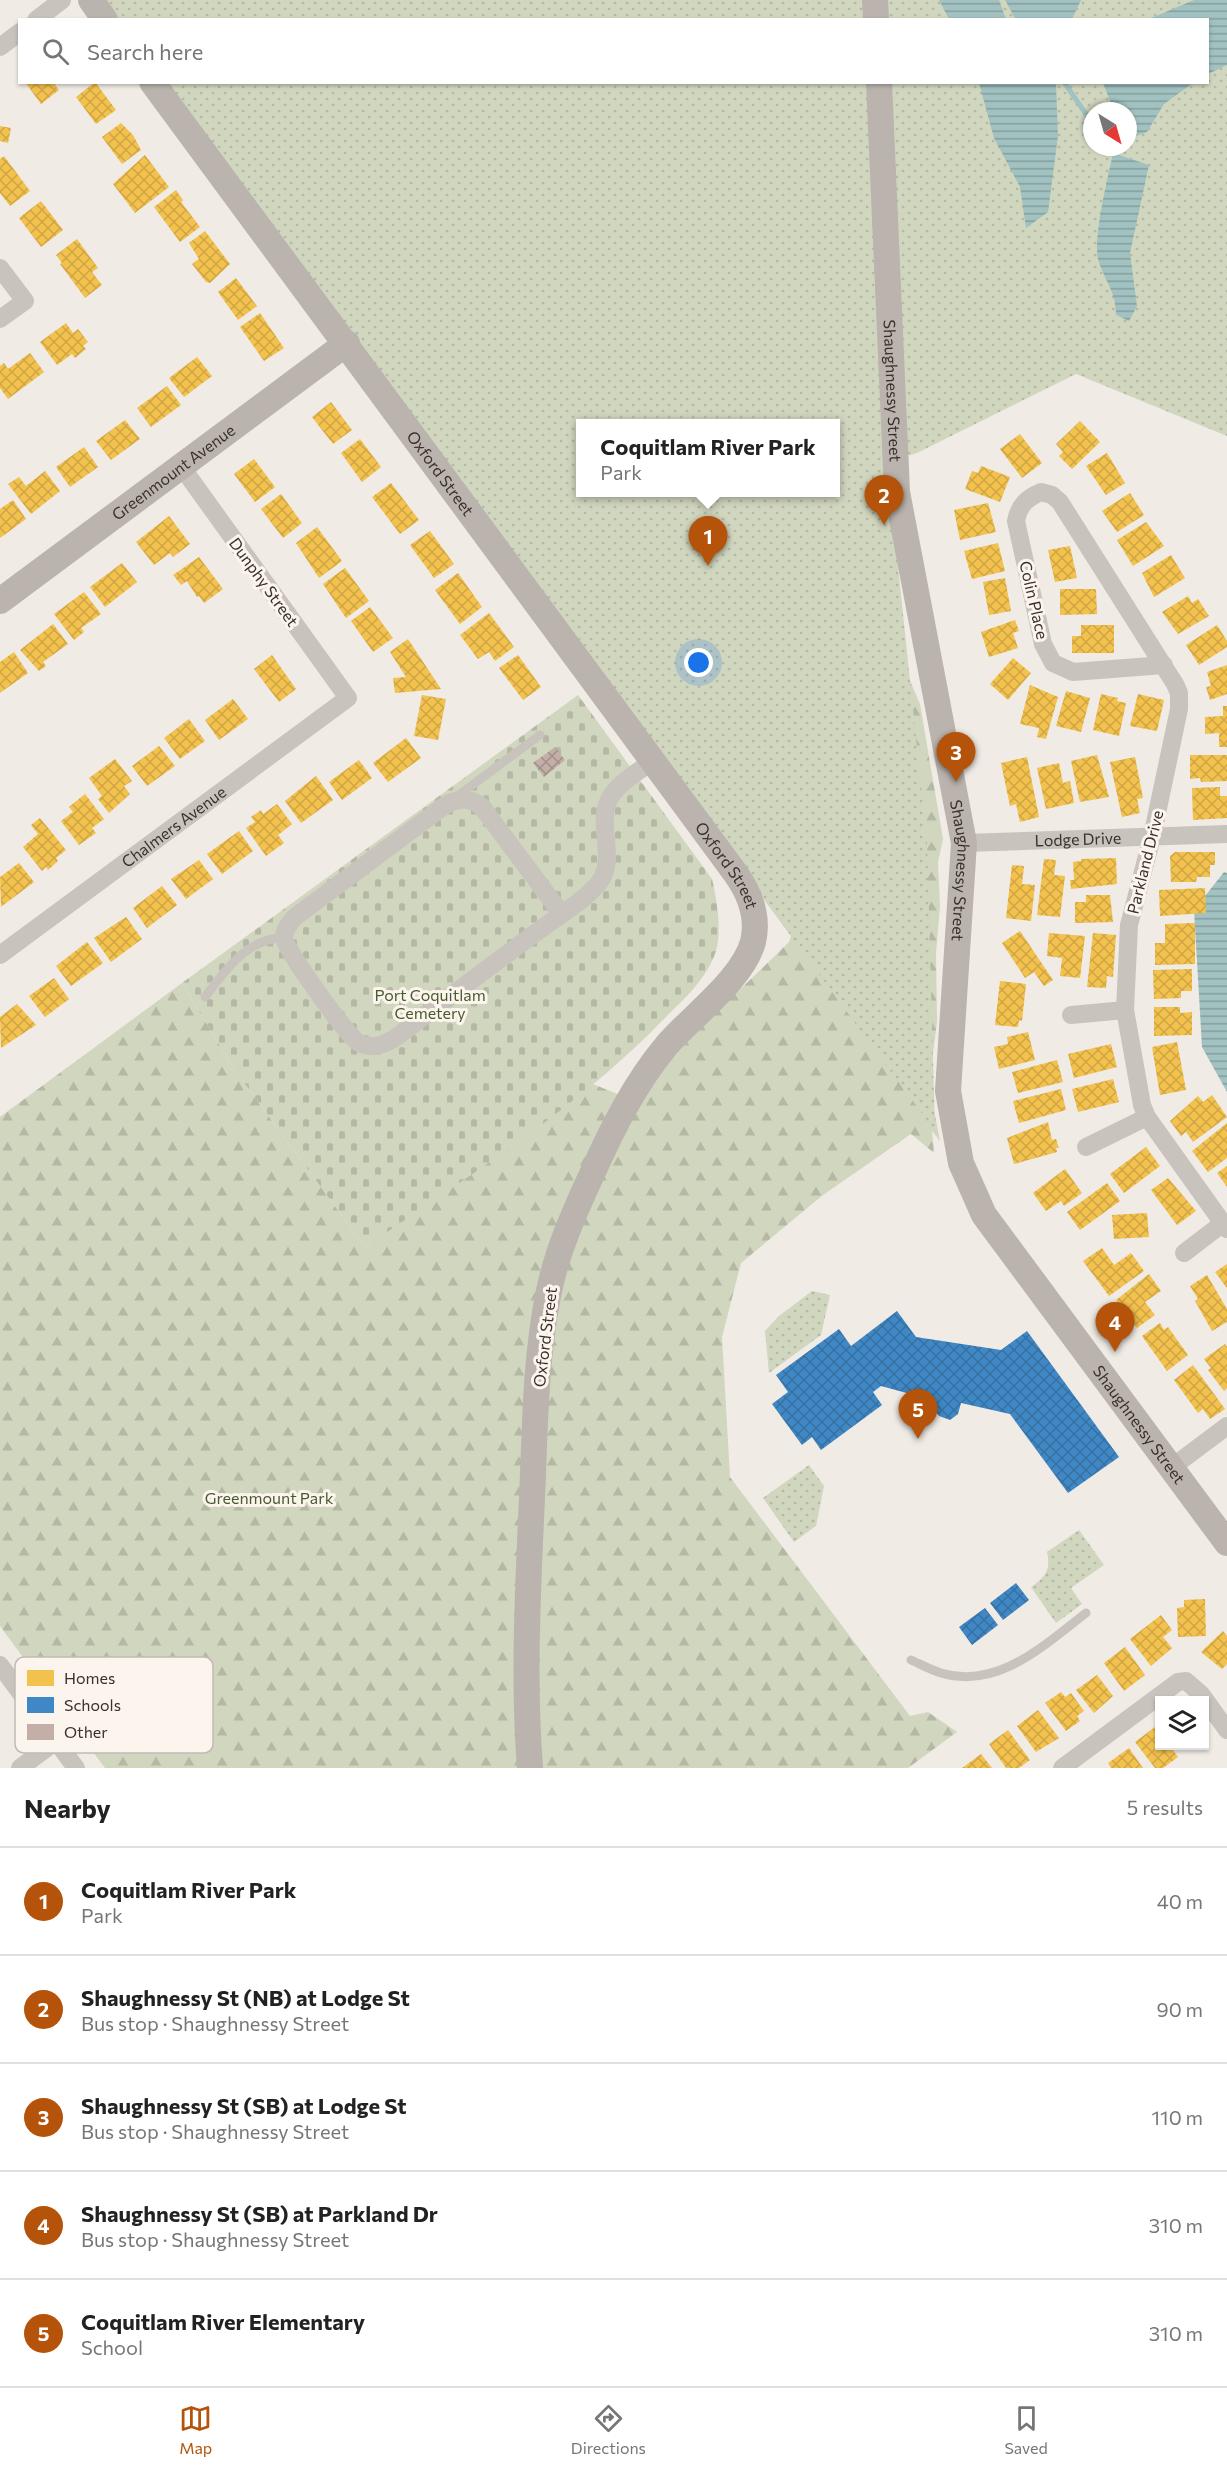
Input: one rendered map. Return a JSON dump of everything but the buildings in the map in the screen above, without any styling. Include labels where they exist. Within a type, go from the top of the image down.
[{"type":"street","points":[[39,18],[62,0]]},
{"type":"street","points":[[91,0],[104,18]]},
{"type":"street","points":[[875,0],[876,18]]},
{"type":"street","points":[[0,47],[18,34]]},
{"type":"street","name":"Oxford Street","points":[[153,84],[347,343],[741,881],[754,912],[754,934],[742,965],[667,1045],[633,1094],[580,1199],[559,1253],[548,1294],[540,1352],[530,1556],[528,1667],[530,1768]]},
{"type":"street","name":"Shaughnessy Street","points":[[879,84],[897,492],[964,843],[948,1091],[961,1163],[984,1215],[1227,1543]]},
{"type":"street","points":[[0,268],[25,301],[0,319]]},
{"type":"street","name":"Greenmount Avenue","points":[[0,601],[347,343]]},
{"type":"street","name":"Dunphy Street","points":[[181,466],[348,698]]},
{"type":"street","name":"Colin Place","points":[[1060,502],[1052,495],[1041,492],[1024,502],[1018,510],[1016,520],[1043,644],[1049,656],[1058,667],[1073,672],[1164,664]]},
{"type":"street","name":"Parkland Drive","points":[[1060,502],[1164,664],[1179,693],[1180,699],[1152,837],[1129,925],[1125,1010],[1142,1105],[1147,1117],[1225,1226]]},
{"type":"street","name":"Chalmers Avenue","points":[[0,955],[348,698]]},
{"type":"street","points":[[561,913],[482,807],[465,799],[444,806],[295,917],[285,931],[284,938],[293,957],[354,1040],[373,1046],[398,1036],[561,913],[596,886],[604,876],[607,859],[604,820],[612,796],[653,761]]},
{"type":"street","name":"Lodge Drive","points":[[964,843],[1227,834]]},
{"type":"street","points":[[1071,1015],[1125,1010]]},
{"type":"street","points":[[1086,1147],[1147,1117]]},
{"type":"street","points":[[1184,1253],[1225,1226]]},
{"type":"street","points":[[1171,1468],[1227,1426]]},
{"type":"street","points":[[0,1665],[15,1685]]},
{"type":"street","points":[[1062,1768],[1168,1687],[1186,1682],[1201,1694],[1227,1730]]},
{"type":"street","points":[[20,1768],[40,1753]]},
{"type":"street","points":[[65,1753],[76,1768]]},
{"type":"lane","points":[[444,806],[540,735]]},
{"type":"lane","points":[[205,997],[243,953],[264,939],[284,938]]},
{"type":"lane","points":[[911,1660],[942,1674],[974,1676],[1006,1669],[1032,1654],[1086,1613]]},
{"type":"green space","points":[[100,0],[1227,0],[1227,436],[1076,374],[917,453],[887,462],[927,842],[935,1131],[161,84],[1209,84],[1209,18],[113,18]]},
{"type":"green space","name":"Greenmount Park","points":[[853,84],[901,660],[920,704],[943,839],[938,862],[940,906],[936,953],[937,1022],[929,1084],[940,1141],[932,1131],[934,1153],[911,1134],[823,1195],[741,1263],[722,1337],[730,1477],[910,1716],[928,1712],[957,1732],[908,1768],[105,1768],[94,1753],[213,1753],[213,1657],[23,1657],[0,1626],[0,1117],[182,983],[234,1069],[365,1247],[593,1084],[639,1103],[672,1059],[729,999],[789,942],[795,925],[442,446]]},
{"type":"green space","name":"Port Coquitlam Cemetery","points":[[578,695],[712,879],[719,925],[716,951],[707,971],[687,996],[595,1083],[521,1140],[365,1247],[234,1069],[182,983]]},
{"type":"green space","points":[[812,1291],[830,1295],[821,1335],[769,1373],[765,1331],[779,1316]]},
{"type":"green space","points":[[809,1465],[824,1486],[816,1526],[794,1542],[763,1498]]},
{"type":"green space","points":[[1079,1530],[1104,1565],[1071,1588],[1082,1604],[1056,1623],[1031,1587],[1040,1580],[1048,1568],[1047,1552]]},
{"type":"water","points":[[939,0],[999,0],[1006,18],[948,18]]},
{"type":"water","points":[[1005,0],[1081,0],[1072,18],[1015,18]]},
{"type":"water","points":[[1194,0],[1227,0],[1227,65],[1209,74],[1209,18],[1151,18]]},
{"type":"water","points":[[979,84],[1056,84],[1058,136],[1048,212],[1026,228],[1020,187],[994,138]]},
{"type":"water","points":[[1103,84],[1192,84],[1164,104],[1147,132],[1137,136],[1137,102],[1110,102]]},
{"type":"water","points":[[1112,156],[1122,156],[1149,165],[1130,253],[1137,306],[1129,321],[1116,315],[1114,299],[1098,259],[1102,207]]},
{"type":"water","points":[[1224,872],[1227,873],[1227,1092],[1202,1047],[1194,910]]},
{"type":"waterway","points":[[1065,84],[1083,110]]},
{"type":"place","name":"Shaughnessy St (NB) at Lodge St","points":[[884,525]]},
{"type":"place","name":"Coquitlam River Park","points":[[708,566]]},
{"type":"place","name":"Shaughnessy St (SB) at Lodge St","points":[[956,782]]},
{"type":"place","name":"Shaughnessy St (SB) at Parkland Dr","points":[[1115,1352]]},
{"type":"place","name":"Coquitlam River Elementary","points":[[918,1439]]}]
